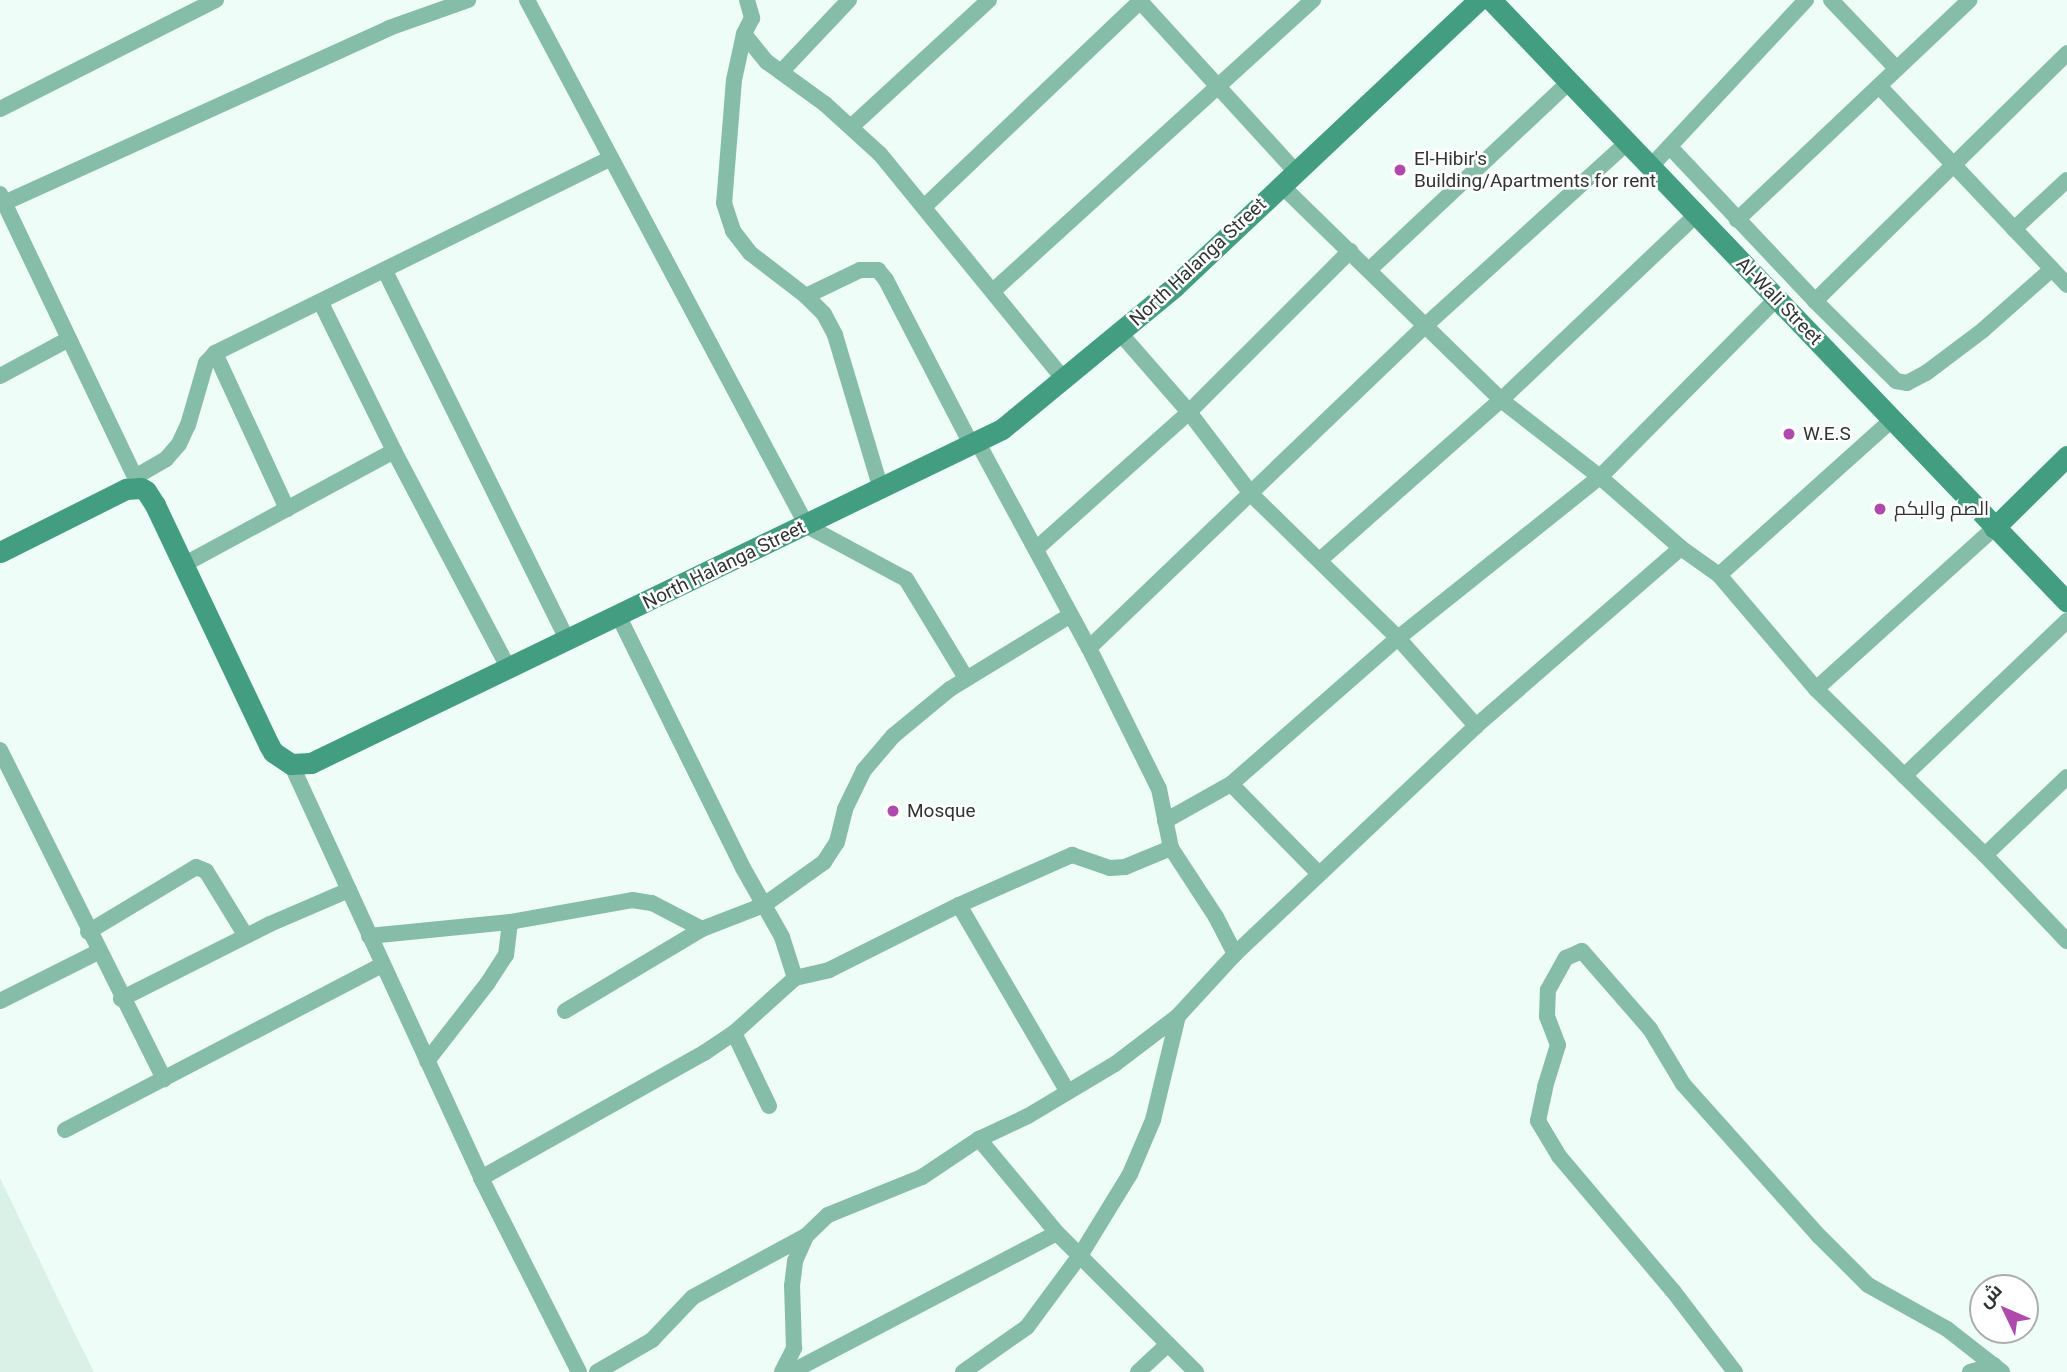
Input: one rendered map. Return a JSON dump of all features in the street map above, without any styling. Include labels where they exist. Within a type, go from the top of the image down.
[{"type":"street","points":[[0,109],[216,0]]},
{"type":"street","points":[[468,0],[389,28],[2,198],[138,482],[151,497],[268,745],[273,752],[291,764],[481,1178],[579,1372]]},
{"type":"street","points":[[527,0],[807,526],[906,579],[966,678]]},
{"type":"street","points":[[747,0],[752,18],[744,34],[734,80],[724,203],[733,231],[750,253],[806,296],[824,314],[835,335],[881,489]]},
{"type":"street","points":[[781,72],[849,0]]},
{"type":"street","points":[[852,126],[989,0]]},
{"type":"street","points":[[924,206],[1140,0],[1219,87],[1288,178],[1350,251],[1501,400],[1600,477],[1681,548],[1719,575],[1816,689],[2066,936]]},
{"type":"street","points":[[993,292],[1313,0]]},
{"type":"street","name":"North Halanga Street","points":[[291,764],[311,762],[509,669],[975,445],[1003,429],[1065,381],[1120,333],[1479,0]]},
{"type":"street","name":"Al-Wali Street","points":[[1491,0],[1627,143],[1660,158],[1696,215],[1894,418],[1994,528],[2067,602]]},
{"type":"street","points":[[1806,0],[1660,158],[1737,220],[1896,381],[1907,383],[1926,373],[1983,330],[2052,269]]},
{"type":"street","points":[[1831,0],[1897,69]]},
{"type":"street","points":[[1737,220],[1970,0]]},
{"type":"street","points":[[744,34],[767,62],[852,126],[924,206],[1065,381]]},
{"type":"street","points":[[1815,301],[2067,53]]},
{"type":"street","points":[[1369,270],[1569,82]]},
{"type":"street","points":[[1880,86],[2067,285]]},
{"type":"street","points":[[1089,648],[1252,495],[1426,325],[1627,143]]},
{"type":"street","points":[[0,552],[126,489],[166,459],[179,444],[188,425],[206,363],[215,353],[611,158]]},
{"type":"street","points":[[2014,229],[2067,180]]},
{"type":"street","points":[[1321,559],[1501,400],[1696,215]]},
{"type":"street","points":[[1036,549],[1189,412],[1350,251]]},
{"type":"street","points":[[806,296],[860,270],[878,270],[886,280],[1089,648],[1159,789],[1171,848],[1216,917],[1234,954]]},
{"type":"street","points":[[385,271],[568,641]]},
{"type":"street","points":[[1165,821],[1231,784],[1398,638],[1600,477],[1776,299]]},
{"type":"street","points":[[321,303],[394,451],[509,669]]},
{"type":"street","points":[[1120,333],[1189,412],[1252,495],[1321,559],[1398,638],[1476,726]]},
{"type":"street","points":[[0,376],[69,339]]},
{"type":"street","points":[[215,353],[286,509]]},
{"type":"street","points":[[1719,575],[1894,418]]},
{"type":"street","points":[[183,565],[394,451]]},
{"type":"street","points":[[1816,689],[1994,528],[2067,456]]},
{"type":"street","points":[[597,1372],[652,1340],[694,1297],[806,1236],[828,1215],[922,1177],[979,1139],[1028,1116],[1115,1064],[1178,1016],[1234,954],[1476,726],[1681,548]]},
{"type":"street","points":[[618,615],[782,937],[795,978]]},
{"type":"street","points":[[565,1011],[702,929],[764,905],[824,862],[837,842],[845,809],[864,770],[893,736],[966,678],[1069,616]]},
{"type":"street","points":[[1904,776],[2067,621]]},
{"type":"street","points":[[0,750],[121,999],[164,1079]]},
{"type":"street","points":[[1985,855],[2067,777]]},
{"type":"street","points":[[1231,784],[1319,874]]},
{"type":"street","points":[[481,1178],[620,1102],[734,1033],[795,978],[829,970],[959,905],[1072,855],[1110,868],[1125,867],[1171,848]]},
{"type":"street","points":[[88,932],[196,867],[206,871],[246,936]]},
{"type":"street","points":[[121,999],[246,936],[349,890]]},
{"type":"street","points":[[369,936],[510,922],[632,900],[652,903],[702,929]]},
{"type":"street","points":[[959,905],[1068,1092]]},
{"type":"street","points":[[427,1061],[506,955],[510,922]]},
{"type":"street","points":[[1735,1372],[1673,1291],[1559,1156],[1538,1121],[1558,1045],[1547,1016],[1548,990],[1566,958],[1582,951],[1650,1030],[1683,1084],[1848,1265],[1868,1285],[1947,1329],[1998,1369]]},
{"type":"street","points":[[0,1002],[98,952]]},
{"type":"street","points":[[65,1130],[382,965]]},
{"type":"street","points":[[963,1372],[1027,1327],[1081,1254],[1130,1174],[1153,1120],[1178,1016]]},
{"type":"street","points":[[734,1033],[769,1106]]},
{"type":"street","points":[[979,1139],[1057,1233],[1081,1254],[1196,1372]]},
{"type":"street","points":[[791,1372],[1057,1233]]},
{"type":"street","points":[[782,1372],[794,1348],[792,1286],[795,1261],[806,1236]]},
{"type":"street","points":[[1138,1372],[1168,1344]]},
{"type":"street","points":[[1970,1372],[1998,1369]]},
{"type":"shaded area","points":[[0,1178],[73,1330],[94,1372],[0,1372]]},
{"type":"place","name":"El-Hibir's Building/Apartments for rent","points":[[1400,170]]},
{"type":"place","name":"W.E.S","points":[[1789,434]]},
{"type":"place","name":"الصم والبكم","points":[[1880,509]]},
{"type":"place","name":"Mosque","points":[[893,811]]}]
